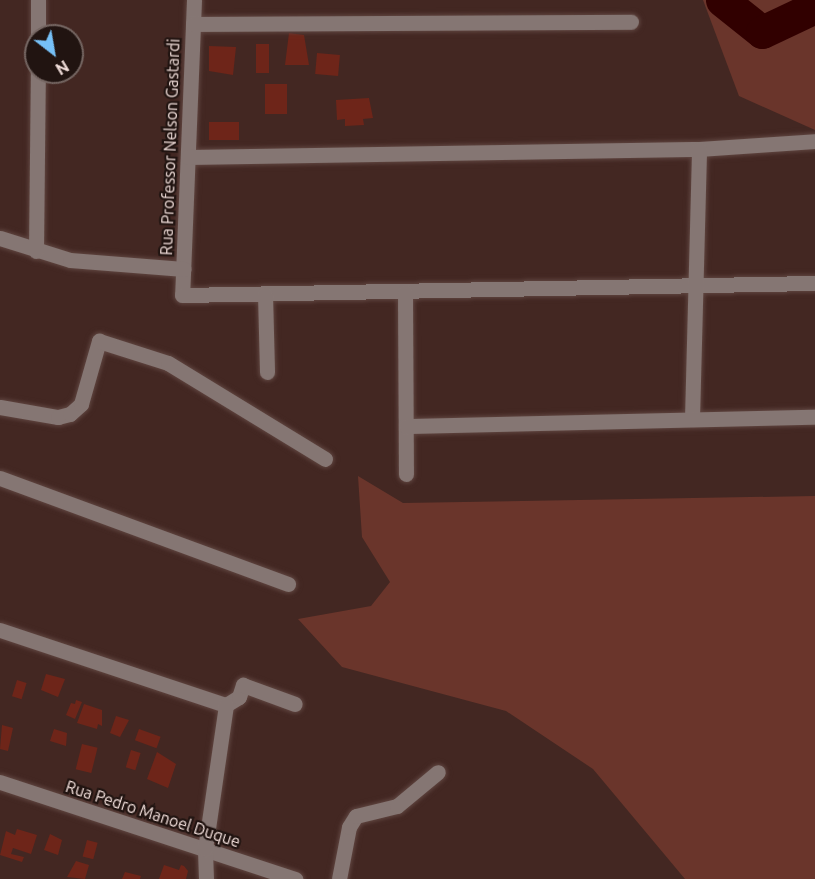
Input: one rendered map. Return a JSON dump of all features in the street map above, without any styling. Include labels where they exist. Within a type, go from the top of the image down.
[{"type":"street","points":[[38,0],[38,24]]},
{"type":"street","name":"Rua Professor Nelson Gastardi","points":[[194,0],[182,296],[266,294]]},
{"type":"street","points":[[193,24],[631,22]]},
{"type":"street","points":[[36,251],[38,84]]},
{"type":"street","points":[[188,157],[699,149],[815,141]]},
{"type":"street","points":[[692,419],[699,149]]},
{"type":"street","points":[[0,238],[36,251],[108,264],[183,269]]},
{"type":"street","points":[[267,372],[266,294],[815,283]]},
{"type":"street","points":[[405,292],[406,474]]},
{"type":"street","points":[[0,407],[58,417],[70,414],[81,404],[99,341],[168,363],[325,459]]},
{"type":"street","points":[[406,426],[815,417]]},
{"type":"street","points":[[0,478],[288,584]]},
{"type":"street","points":[[0,630],[226,705],[239,697],[243,686],[295,704]]},
{"type":"street","points":[[206,879],[205,849],[226,705]]},
{"type":"street","points":[[339,879],[349,827],[356,816],[397,806],[438,772]]},
{"type":"street","name":"Rua Pedro Manoel Duque","points":[[0,782],[295,879]]},
{"type":"shaded area","points":[[703,0],[815,0],[815,130],[739,96]]},
{"type":"shaded area","points":[[358,476],[403,503],[815,496],[815,879],[685,879],[593,769],[506,711],[342,667],[298,619],[371,606],[390,582],[362,537]]},
{"type":"building","points":[[289,33],[304,35],[309,65],[285,65]]},
{"type":"building","points":[[256,44],[269,44],[269,73],[256,73]]},
{"type":"building","points":[[209,46],[236,47],[233,75],[209,71]]},
{"type":"building","points":[[317,53],[340,55],[338,76],[315,74]]},
{"type":"building","points":[[265,84],[287,84],[287,114],[265,114]]},
{"type":"building","points":[[369,98],[373,118],[363,119],[364,125],[345,126],[345,119],[337,120],[336,100]]},
{"type":"building","points":[[209,122],[239,122],[239,140],[209,140]]},
{"type":"building","points":[[46,674],[65,679],[58,697],[41,690]]},
{"type":"building","points":[[17,680],[27,683],[22,699],[12,696]]},
{"type":"building","points":[[76,700],[82,702],[75,719],[66,715],[71,703],[75,704]]},
{"type":"building","points":[[84,704],[102,710],[102,726],[98,724],[97,729],[77,723]]},
{"type":"building","points":[[116,716],[129,720],[120,737],[110,733]]},
{"type":"building","points":[[2,725],[13,728],[8,751],[0,749]]},
{"type":"building","points":[[54,729],[67,733],[66,746],[50,741]]},
{"type":"building","points":[[139,729],[161,737],[157,748],[135,740]]},
{"type":"building","points":[[82,744],[98,748],[91,773],[76,769]]},
{"type":"building","points":[[131,750],[141,753],[135,770],[126,767]]},
{"type":"building","points":[[157,752],[176,764],[168,788],[147,779]]},
{"type":"building","points":[[17,829],[37,835],[31,854],[13,848],[11,854],[24,857],[22,862],[0,855],[6,831],[15,835]]},
{"type":"building","points":[[50,834],[62,840],[58,855],[44,850]]},
{"type":"building","points":[[87,840],[98,843],[93,859],[83,856]]},
{"type":"building","points":[[76,861],[89,865],[85,879],[67,877]]},
{"type":"building","points":[[164,865],[179,870],[181,865],[184,866],[188,871],[186,879],[159,879]]},
{"type":"building","points":[[125,872],[141,876],[140,879],[122,879]]},
{"type":"waterway","points":[[722,0],[762,32],[815,7]]}]
